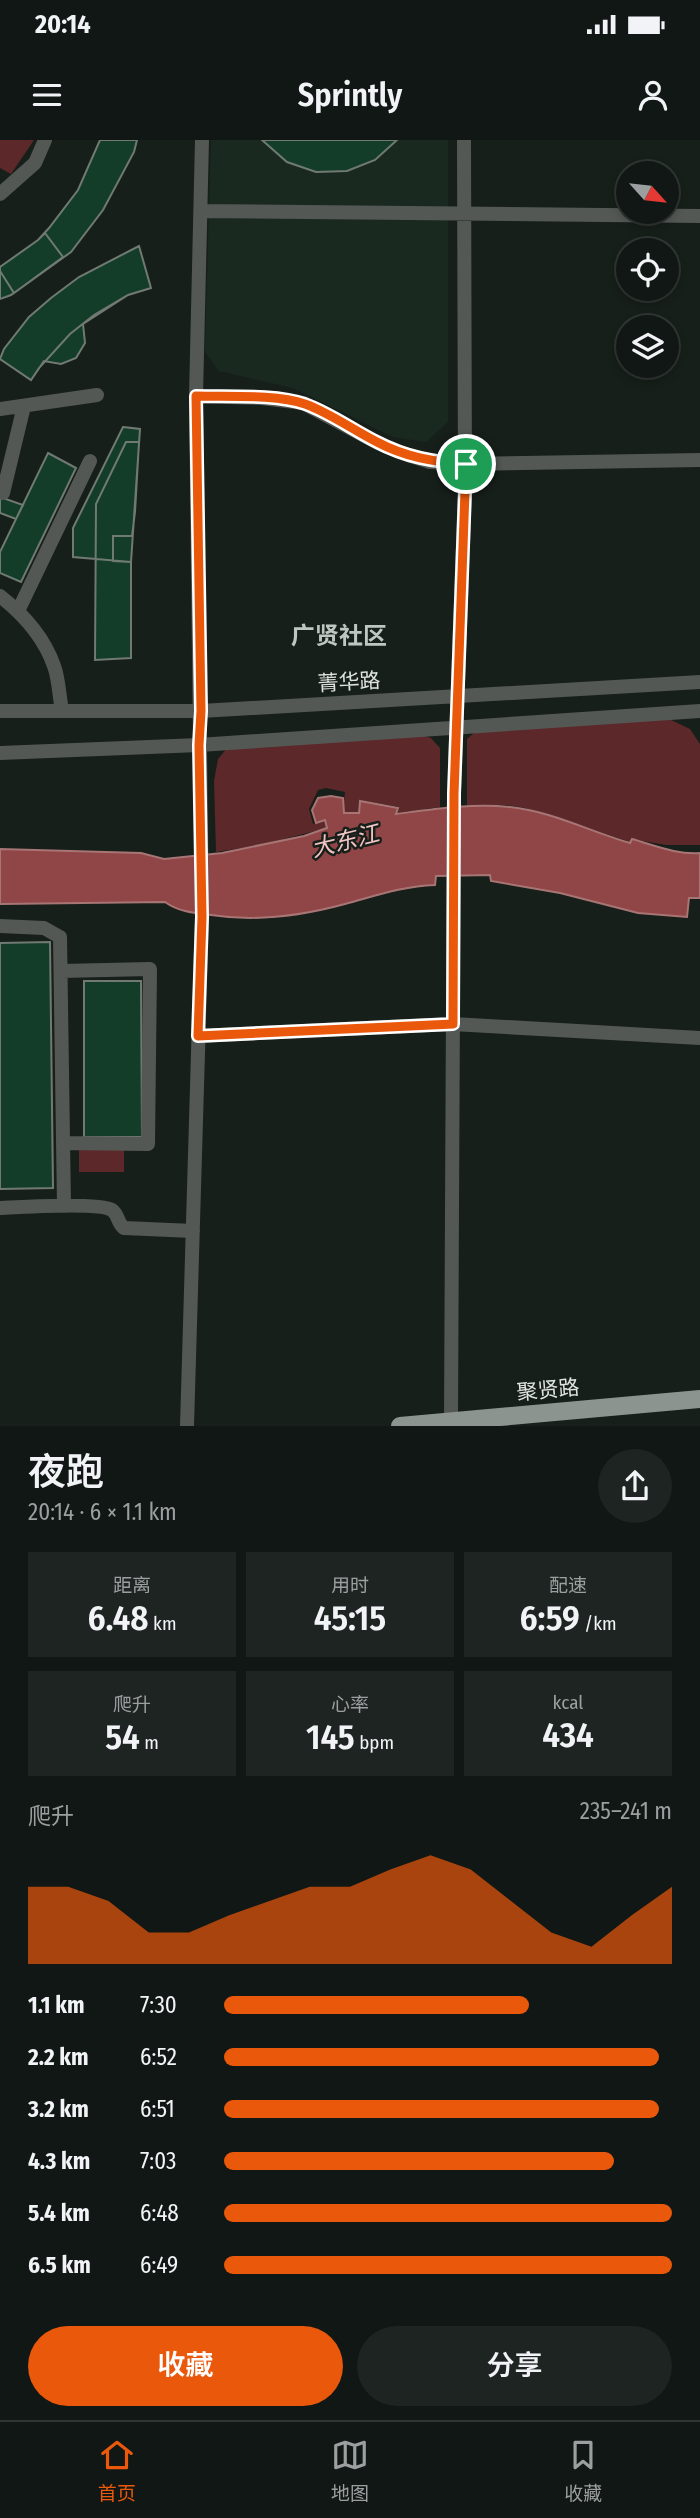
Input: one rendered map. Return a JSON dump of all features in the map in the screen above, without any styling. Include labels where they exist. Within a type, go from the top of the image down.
[{"type":"main road","name":"聚贤路","points":[[400,1426],[700,1399]]},
{"type":"street","points":[[0,194],[35,163],[45,140]]},
{"type":"street","points":[[187,1426],[202,917],[196,396],[202,140]]},
{"type":"street","points":[[451,1421],[454,794],[466,464],[464,140]]},
{"type":"street","points":[[201,211],[700,216]]},
{"type":"street","points":[[0,409],[97,395]]},
{"type":"street","points":[[196,396],[262,398],[303,403],[378,443],[430,462],[466,464],[700,460]]},
{"type":"street","points":[[3,494],[24,406]]},
{"type":"street","points":[[18,611],[90,461]]},
{"type":"street","points":[[0,596],[18,611],[40,638],[54,666],[62,710]]},
{"type":"street","name":"菁华路","points":[[0,711],[201,711],[700,682]]},
{"type":"street","points":[[0,753],[199,745],[700,710]]},
{"type":"street","points":[[0,926],[44,928],[60,937],[64,1206]]},
{"type":"street","points":[[61,971],[150,969],[148,1144],[64,1143]]},
{"type":"street","points":[[198,1036],[453,1024],[700,1038]]},
{"type":"street","points":[[0,1208],[64,1206],[110,1209],[124,1228],[193,1231]]},
{"type":"shaded area","points":[[0,140],[34,140],[11,174],[0,168]]},
{"type":"shaded area","points":[[211,140],[448,140],[448,422],[426,442],[393,437],[293,388],[219,371],[205,352]]},
{"type":"shaded area","points":[[669,719],[690,729],[700,744],[700,845],[666,845],[631,839],[630,842],[525,808],[467,805],[467,739],[475,732]]},
{"type":"shaded area","points":[[419,734],[431,738],[440,748],[440,807],[398,813],[399,807],[359,800],[358,813],[343,812],[345,792],[326,788],[318,790],[309,809],[313,824],[324,821],[327,828],[260,845],[216,852],[214,781],[218,759],[228,747]]},
{"type":"shaded area","points":[[124,1148],[124,1172],[79,1172],[79,1149]]},
{"type":"water","name":"大东江","points":[[318,798],[343,798],[344,813],[359,813],[360,801],[398,808],[396,814],[467,806],[525,809],[630,843],[632,839],[674,851],[700,853],[700,898],[689,898],[687,917],[638,913],[560,893],[491,881],[490,875],[436,876],[435,885],[400,889],[312,912],[262,918],[193,913],[165,902],[0,904],[0,849],[141,853],[164,859],[222,853],[304,836],[327,828],[325,820],[316,823],[312,810]]},
{"type":"building","points":[[100,140],[137,140],[134,152],[103,210],[71,252],[11,295],[0,299],[0,267],[38,240],[49,228],[78,190]]},
{"type":"building","points":[[262,140],[397,140],[375,160],[347,171],[316,172],[287,162]]},
{"type":"building","points":[[45,233],[63,257],[14,293],[0,267]]},
{"type":"building","points":[[139,246],[151,288],[128,295],[94,315],[70,334],[31,380],[0,359],[4,349],[29,317],[51,298],[79,277]]},
{"type":"building","points":[[139,246],[151,288],[128,295],[83,324],[85,343],[76,358],[61,364],[44,361],[31,380],[0,359],[4,349],[29,317],[51,298],[79,277]]},
{"type":"building","points":[[123,427],[140,429],[131,562],[73,557],[73,528]]},
{"type":"building","points":[[126,442],[139,442],[135,512],[132,536],[113,536],[113,561],[131,562],[131,658],[95,660],[96,504]]},
{"type":"building","points":[[48,453],[76,468],[21,582],[0,573],[0,552]]},
{"type":"building","points":[[0,497],[23,505],[16,519],[0,513]]},
{"type":"building","points":[[50,942],[53,1188],[0,1189],[0,943]]},
{"type":"building","points":[[84,981],[141,981],[142,1137],[84,1137]]},
{"type":"district","name":"广贤社区","points":[[339,636]]},
{"type":"route","points":[[196,396],[262,398],[303,403],[378,443],[405,454],[430,462],[466,464],[454,794],[453,1024],[198,1036],[202,848],[196,396]]}]
